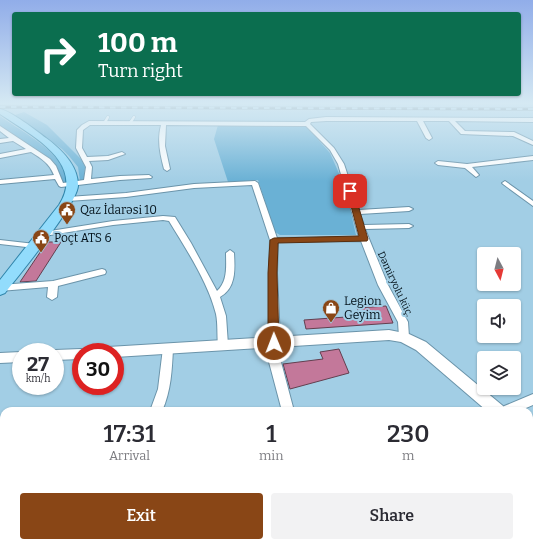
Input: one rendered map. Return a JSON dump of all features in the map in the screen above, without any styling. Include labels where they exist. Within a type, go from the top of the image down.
[{"type":"main road","points":[[1,288],[35,246],[68,200],[73,184],[71,170],[60,154],[27,130]]},
{"type":"street","points":[[2,130],[14,139],[48,160],[53,166],[61,185],[120,178],[150,177]]},
{"type":"street","points":[[80,130],[80,151],[86,159],[89,167],[87,182]]},
{"type":"street","points":[[162,130],[161,150],[167,169]]},
{"type":"street","name":"Dəmiryolu küç.","points":[[312,130],[336,155],[347,180],[364,239],[383,285],[403,322],[404,337]]},
{"type":"street","points":[[425,130],[429,138]]},
{"type":"street","points":[[460,130],[463,133],[514,134],[533,143]]},
{"type":"street","points":[[0,141],[14,139]]},
{"type":"street","points":[[0,156],[32,150]]},
{"type":"street","points":[[86,159],[108,158],[122,154]]},
{"type":"street","points":[[438,162],[467,166],[533,158]]},
{"type":"street","points":[[467,166],[476,175]]},
{"type":"street","points":[[0,182],[57,177]]},
{"type":"street","points":[[68,200],[126,195],[194,186],[255,183],[274,240],[273,273],[275,362],[287,407]]},
{"type":"street","points":[[505,183],[533,204]]},
{"type":"street","points":[[356,212],[409,209]]},
{"type":"street","points":[[44,234],[113,223],[139,222],[163,218],[172,219],[187,243],[215,296],[221,316],[223,345]]},
{"type":"street","points":[[360,227],[409,226]]},
{"type":"street","points":[[274,240],[364,239]]},
{"type":"street","points":[[0,242],[35,246]]},
{"type":"street","points":[[215,296],[222,292],[230,279],[230,253]]},
{"type":"street","points":[[1,288],[53,284],[102,272]]},
{"type":"street","points":[[52,297],[53,284]]},
{"type":"street","points":[[124,351],[274,343],[376,335],[404,337],[421,346],[437,358],[493,407]]},
{"type":"street","points":[[158,407],[165,384],[168,348]]},
{"type":"street","points":[[0,358],[12,357]]},
{"type":"street","points":[[515,407],[533,399]]},
{"type":"shaded area","points":[[5,130],[21,130],[54,155],[62,167],[67,183],[63,183],[54,162]]},
{"type":"shaded area","points":[[35,130],[52,130],[82,160],[85,167],[84,180],[80,181],[78,167],[62,149]]},
{"type":"shaded area","points":[[217,130],[309,130],[330,153],[345,187],[356,235],[280,235],[275,232],[258,180],[228,182],[214,139]]},
{"type":"building","points":[[47,242],[61,242],[36,281],[20,282]]},
{"type":"building","points":[[386,306],[393,323],[306,329],[304,320],[360,316],[357,308]]},
{"type":"building","points":[[339,349],[349,373],[290,389],[283,364],[323,359],[320,352]]},
{"type":"place","name":"Qaz İdarəsi 10","points":[[67,225]]},
{"type":"place","name":"Poçt ATS 6","points":[[41,253]]},
{"type":"place","name":"Legion Geyim","points":[[331,323]]},
{"type":"route","points":[[274,343],[274,240],[364,239],[350,191]]}]
